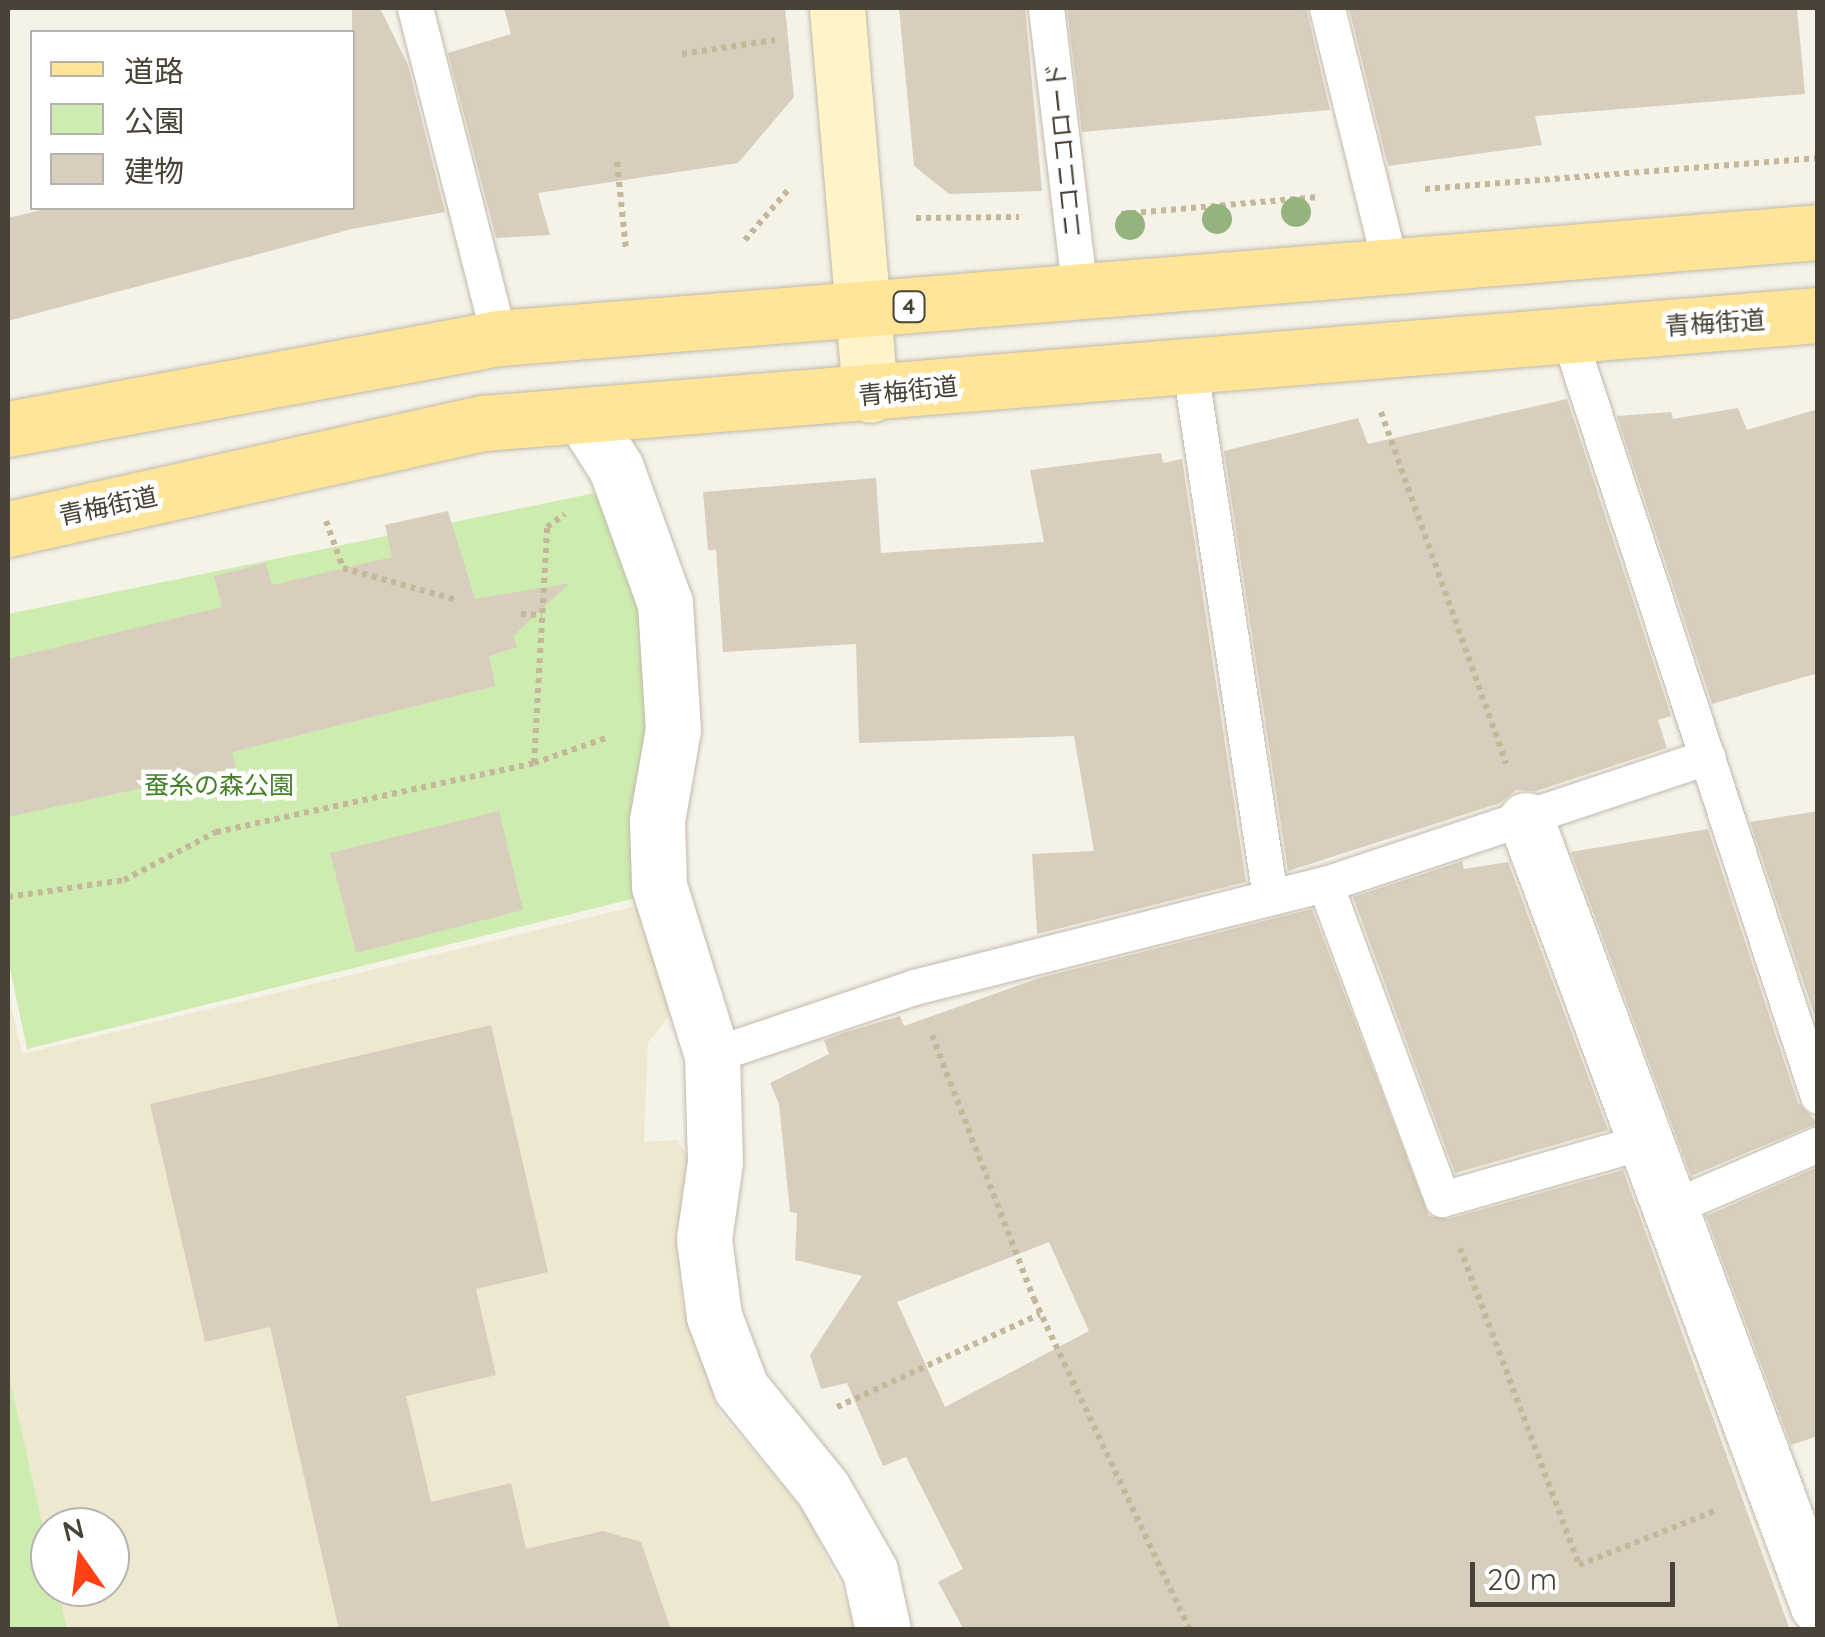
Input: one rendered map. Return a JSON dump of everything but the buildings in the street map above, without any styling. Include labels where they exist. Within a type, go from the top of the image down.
[{"type":"main road","name":"4","points":[[8,430],[500,338],[861,312],[1818,232]]},
{"type":"main road","name":"青梅街道","points":[[8,528],[484,423],[870,395],[1189,362],[1818,315]]},
{"type":"street","points":[[837,8],[870,395]]},
{"type":"street","points":[[583,416],[616,468],[665,603],[672,729],[657,821],[659,886],[712,1055],[716,1132],[705,1278],[726,1360],[775,1436],[823,1489],[870,1571],[884,1630]]},
{"type":"street","points":[[1526,820],[1642,1142],[1818,1606]]},
{"type":"lane","points":[[415,8],[500,338]]},
{"type":"lane","name":"ニコニコロード","points":[[1046,8],[1080,292]]},
{"type":"lane","points":[[1327,8],[1392,268]]},
{"type":"lane","points":[[1568,334],[1818,1096]]},
{"type":"lane","points":[[1189,362],[1270,897]]},
{"type":"lane","points":[[712,1055],[914,987],[1325,884],[1706,757]]},
{"type":"lane","points":[[1325,884],[1442,1200],[1642,1142]]},
{"type":"lane","points":[[1668,1209],[1818,1144]]},
{"type":"path","points":[[682,54],[786,38]]},
{"type":"path","points":[[617,162],[626,249]]},
{"type":"path","points":[[1359,349],[1526,820]]},
{"type":"path","points":[[534,763],[546,527],[616,468]]},
{"type":"path","points":[[323,512],[344,568],[458,600]]},
{"type":"path","points":[[522,614],[542,615]]},
{"type":"path","points":[[8,897],[124,880],[216,832],[534,763],[626,732],[672,729]]},
{"type":"path","points":[[914,987],[1040,1314],[1190,1630]]},
{"type":"path","points":[[1442,1200],[1579,1566],[1774,1488]]},
{"type":"path","points":[[775,1436],[1040,1314]]},
{"type":"shaded area","points":[[645,904],[673,1010],[648,1043],[644,1142],[677,1140],[692,1162],[677,1233],[682,1302],[719,1412],[805,1512],[860,1629],[8,1629],[8,993],[22,1054]]},
{"type":"green space","name":"蚕糸の森公園","points":[[595,493],[630,564],[655,677],[644,896],[27,1049],[8,959],[8,614]]},
{"type":"green space","points":[[8,1372],[39,1507],[30,1507],[30,1607],[62,1607],[67,1629],[8,1629]]}]
